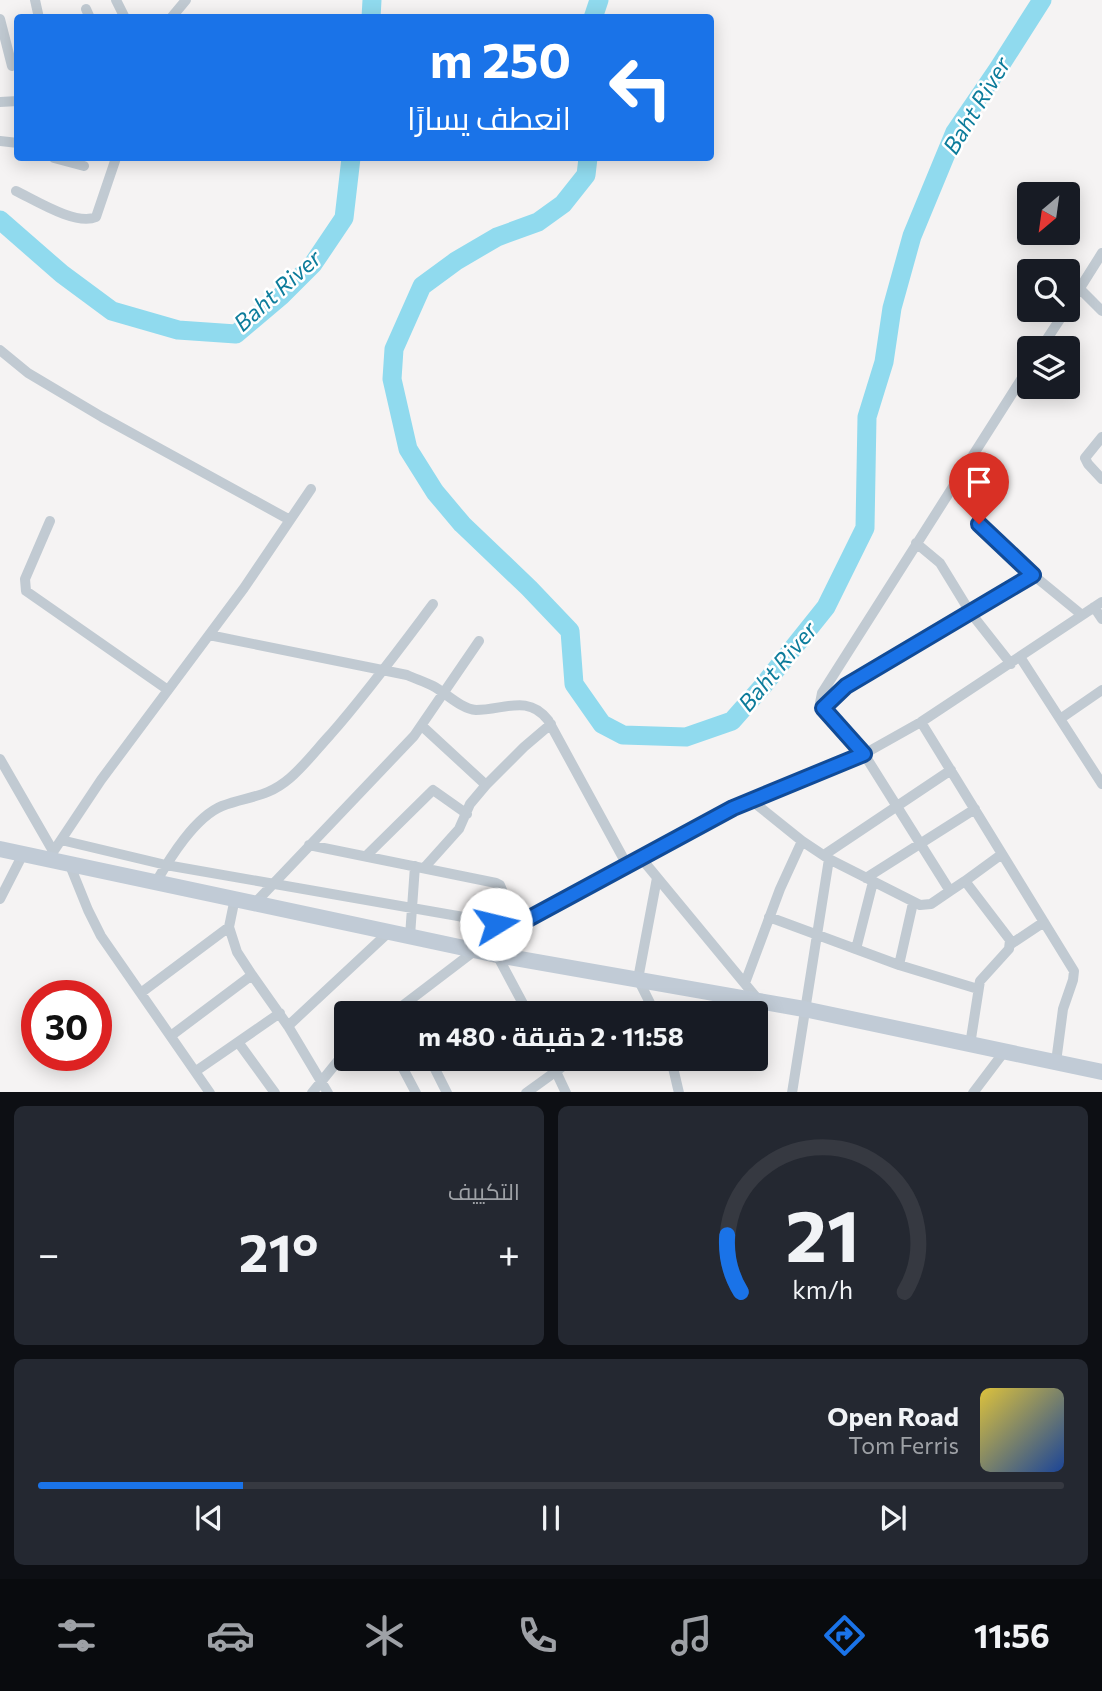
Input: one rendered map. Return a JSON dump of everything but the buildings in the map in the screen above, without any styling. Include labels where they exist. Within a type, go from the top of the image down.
[{"type":"street","points":[[174,14],[186,0]]},
{"type":"street","points":[[0,19],[10,66]]},
{"type":"street","points":[[65,161],[84,166]]},
{"type":"street","points":[[16,191],[62,213],[90,220],[96,217],[115,161]]},
{"type":"street","points":[[1080,286],[1102,253]]},
{"type":"street","points":[[1080,289],[1102,311]]},
{"type":"street","points":[[0,350],[29,373],[102,417],[290,520]]},
{"type":"street","points":[[950,891],[864,754],[820,703],[822,693],[1017,386]]},
{"type":"street","points":[[1102,437],[1085,458],[1102,479]]},
{"type":"street","points":[[51,855],[101,780],[209,635],[311,489]]},
{"type":"street","points":[[50,521],[25,579],[26,592],[168,690]]},
{"type":"street","points":[[979,524],[1033,575],[1082,615]]},
{"type":"street","points":[[916,543],[940,563],[970,612],[1015,661],[1060,719],[1101,781]]},
{"type":"street","points":[[823,708],[846,686],[1033,575]]},
{"type":"street","points":[[156,882],[186,838],[210,812],[222,806],[261,797],[292,776],[350,712],[433,604]]},
{"type":"street","points":[[415,1001],[477,949],[515,926],[751,800],[864,754],[921,722],[1098,604],[1102,619]]},
{"type":"street","points":[[209,635],[414,678],[475,710],[523,704],[533,706],[543,713],[551,724],[628,865]]},
{"type":"street","points":[[255,903],[392,761],[422,726],[479,641]]},
{"type":"street","points":[[1060,719],[1099,692],[1102,705]]},
{"type":"street","points":[[921,722],[1074,971],[1063,1009],[1056,1062]]},
{"type":"street","points":[[410,936],[419,867],[459,829],[470,804],[486,785],[551,724]]},
{"type":"street","points":[[422,726],[486,785]]},
{"type":"street","points":[[0,759],[51,855]]},
{"type":"street","points":[[792,1092],[817,935],[826,857],[951,770]]},
{"type":"street","points":[[366,856],[433,790],[467,814]]},
{"type":"street","points":[[751,800],[826,857],[913,903],[925,906],[1002,854]]},
{"type":"street","points":[[856,949],[870,880],[975,808]]},
{"type":"street","points":[[61,840],[166,865],[515,926]]},
{"type":"street","points":[[745,983],[769,917],[802,841]]},
{"type":"street","points":[[309,845],[500,885],[502,890],[496,924]]},
{"type":"street","points":[[0,849],[23,854],[51,855],[69,863],[497,955],[755,1001]]},
{"type":"street","points":[[0,899],[23,854]]},
{"type":"street","points":[[641,858],[759,1001]]},
{"type":"street","points":[[69,863],[93,923],[209,1092]]},
{"type":"street","points":[[648,1001],[638,979],[657,878]]},
{"type":"street","points":[[965,881],[1011,944]]},
{"type":"street","points":[[235,898],[229,927],[237,951],[280,1013],[328,1092]]},
{"type":"street","points":[[899,965],[913,903]]},
{"type":"street","points":[[769,917],[899,965],[978,989]]},
{"type":"street","points":[[970,1045],[978,989],[983,976],[1006,954],[1011,944],[1044,922]]},
{"type":"street","points":[[142,992],[229,927]]},
{"type":"street","points":[[288,1026],[390,931]]},
{"type":"street","points":[[497,955],[522,1001]]},
{"type":"street","points":[[172,1035],[252,975]]},
{"type":"street","points":[[768,1003],[1102,1072]]},
{"type":"street","points":[[196,1071],[280,1013]]},
{"type":"street","points":[[238,1042],[274,1092]]},
{"type":"street","points":[[974,1092],[1004,1052]]},
{"type":"street","points":[[313,1092],[334,1064]]},
{"type":"street","points":[[404,1071],[415,1092]]},
{"type":"street","points":[[436,1071],[446,1092]]},
{"type":"street","points":[[527,1092],[546,1071]]},
{"type":"street","points":[[556,1071],[566,1092]]},
{"type":"street","points":[[674,1071],[679,1092]]},
{"type":"waterway","name":"Baht River","points":[[371,14],[372,0]]},
{"type":"waterway","name":"Baht River","points":[[594,14],[599,0]]},
{"type":"waterway","name":"Baht River","points":[[588,161],[586,175],[563,204],[538,222],[497,237],[456,261],[422,286],[394,349],[392,379],[408,449],[435,492],[462,524],[570,631],[574,684],[602,724],[623,735],[686,737],[732,721],[762,687],[826,607],[865,528],[867,417],[884,362],[892,308],[912,236],[955,132],[1042,0]]},
{"type":"waterway","name":"Baht River","points":[[0,220],[62,274],[112,311],[178,330],[236,334],[281,296],[313,264],[344,218],[351,161]]},
{"type":"route","points":[[496,924],[515,926],[733,808],[864,754],[823,708],[846,686],[1033,575],[979,524]]}]
